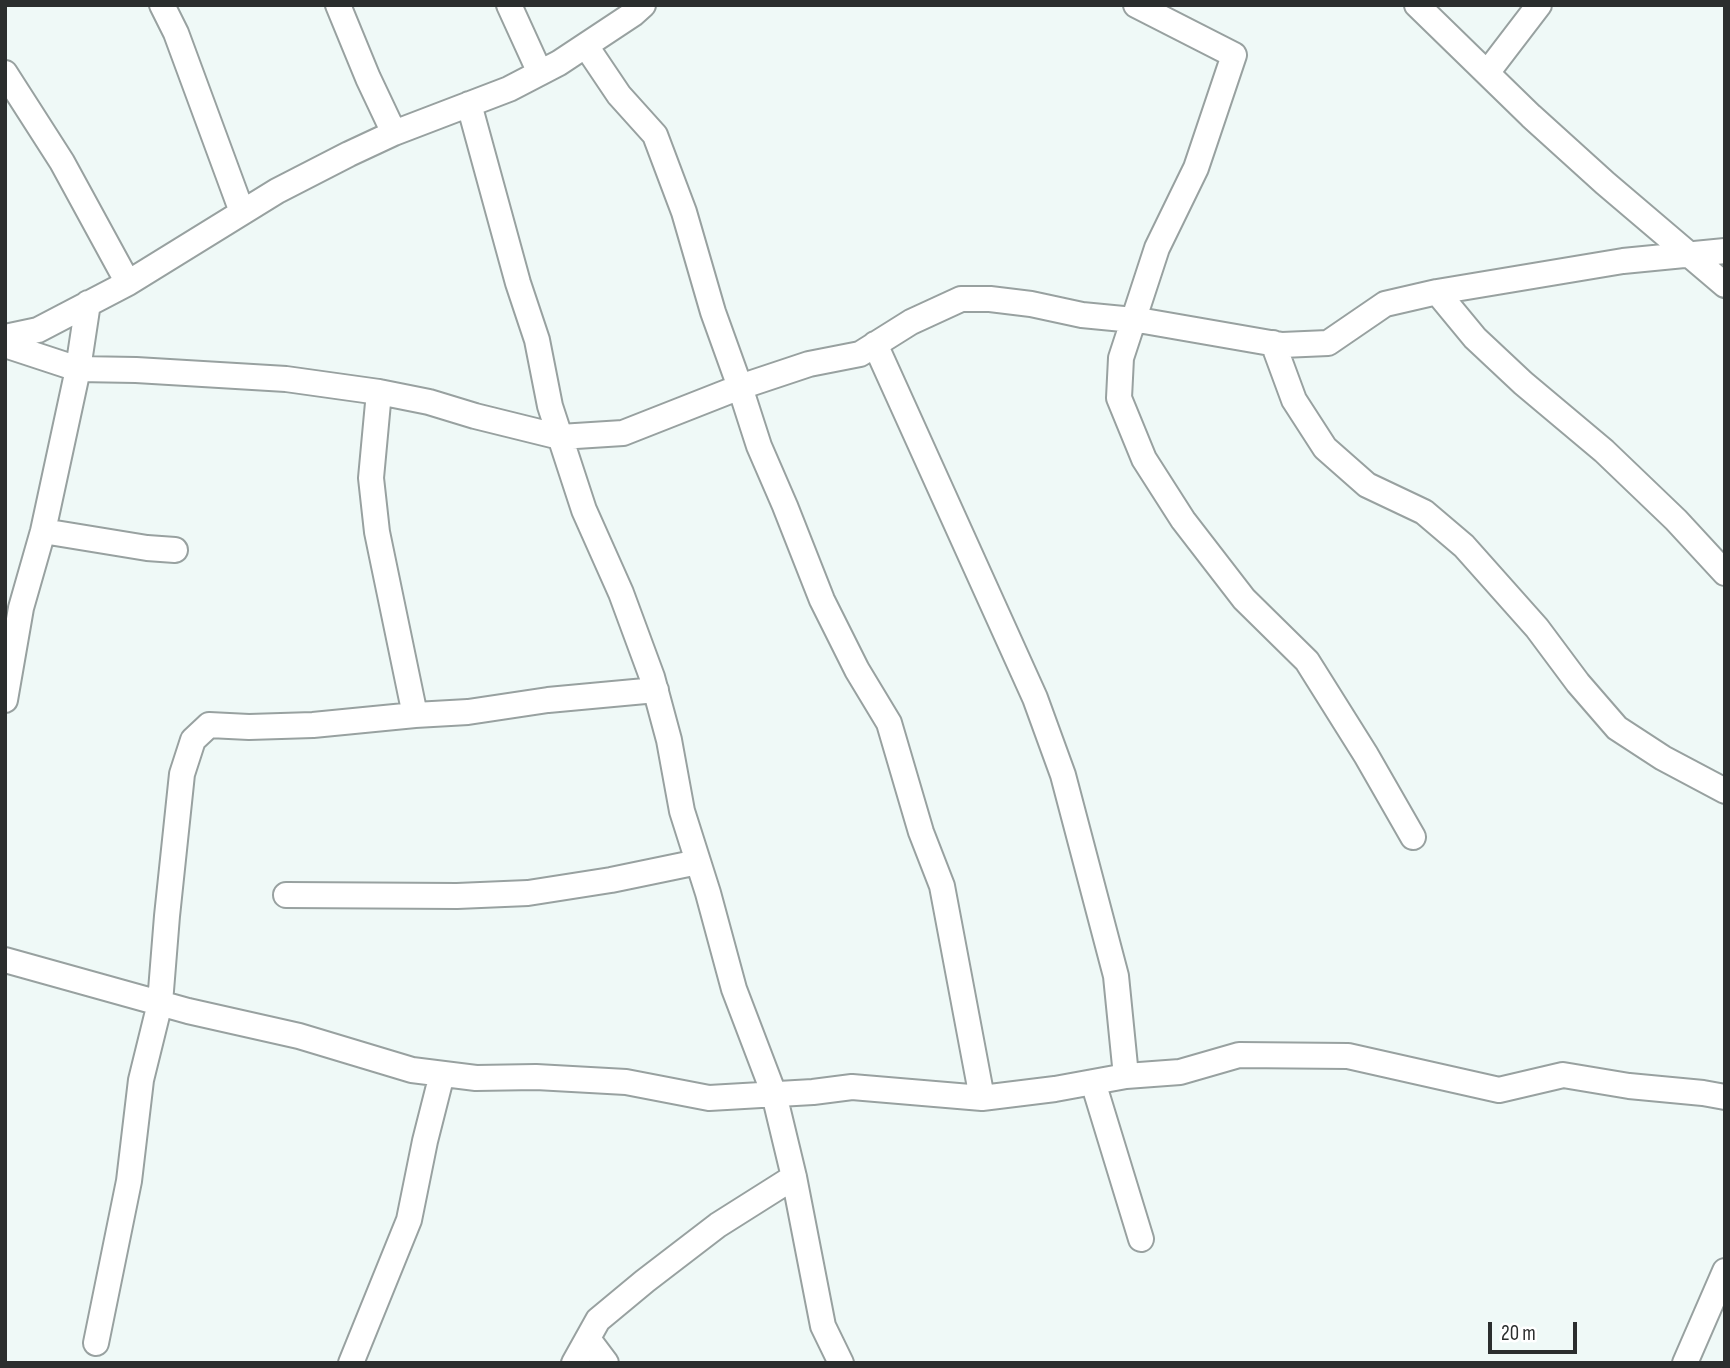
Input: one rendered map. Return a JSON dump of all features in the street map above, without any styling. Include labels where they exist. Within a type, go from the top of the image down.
[{"type":"street","points":[[162,5],[176,33],[242,212]]},
{"type":"street","points":[[338,5],[394,133]]},
{"type":"street","points":[[509,5],[540,73]]},
{"type":"street","points":[[5,337],[38,330],[128,283],[277,191],[349,154],[394,133],[509,89],[540,73],[633,15],[643,5]]},
{"type":"street","points":[[1136,5],[1234,55],[1196,168],[1157,248],[1121,358],[1119,398],[1144,459],[1183,520],[1244,598],[1307,662],[1366,755],[1413,837]]},
{"type":"street","points":[[1417,5],[1605,183],[1725,285]]},
{"type":"street","points":[[1487,74],[1539,5]]},
{"type":"street","points":[[586,46],[618,95],[655,135],[684,212],[713,312],[759,446],[822,600],[888,723],[921,832],[942,886],[982,1098]]},
{"type":"street","points":[[5,73],[62,162],[128,283]]},
{"type":"street","points":[[469,104],[507,246],[537,340],[550,406],[584,510],[621,593],[656,690],[669,740],[682,811],[734,989],[774,1094],[794,1177],[823,1326],[841,1363]]},
{"type":"street","points":[[5,345],[78,369],[286,379],[379,392],[429,402],[560,437],[623,433],[740,387],[809,364],[860,354],[911,322],[961,299],[1031,304],[1082,315],[1134,320],[1282,345],[1328,343],[1385,304],[1437,292],[1623,261],[1725,251]]},
{"type":"street","points":[[1437,292],[1475,338],[1523,383],[1604,451],[1676,520],[1725,573]]},
{"type":"street","points":[[5,700],[21,608],[43,531],[78,369],[88,303]]},
{"type":"street","points":[[1273,343],[1294,400],[1325,448],[1367,485],[1423,512],[1464,546],[1537,628],[1578,683],[1617,727],[1663,758],[1725,791]]},
{"type":"street","points":[[875,344],[1035,698],[1063,775],[1116,976],[1126,1076]]},
{"type":"street","points":[[379,392],[370,478],[377,532],[415,715]]},
{"type":"street","points":[[43,531],[146,548],[175,550]]},
{"type":"street","points":[[96,1343],[129,1181],[141,1080],[160,1003],[181,774],[193,740],[209,725],[313,725],[468,712],[548,700],[656,690]]},
{"type":"street","points":[[286,895],[528,893],[611,880],[698,862]]},
{"type":"street","points":[[5,960],[188,1011],[299,1036],[412,1070],[476,1078],[536,1077],[626,1082],[709,1098],[852,1087],[982,1098],[1055,1089],[1126,1076],[1180,1072],[1238,1055],[1348,1056],[1499,1090],[1563,1075],[1725,1097]]},
{"type":"street","points":[[351,1363],[409,1220],[442,1073]]},
{"type":"street","points":[[1093,1082],[1141,1239]]},
{"type":"street","points":[[574,1363],[598,1320],[645,1280],[718,1225],[794,1177]]},
{"type":"street","points":[[1685,1363],[1725,1270]]},
{"type":"street","points":[[588,1339],[607,1363]]}]
